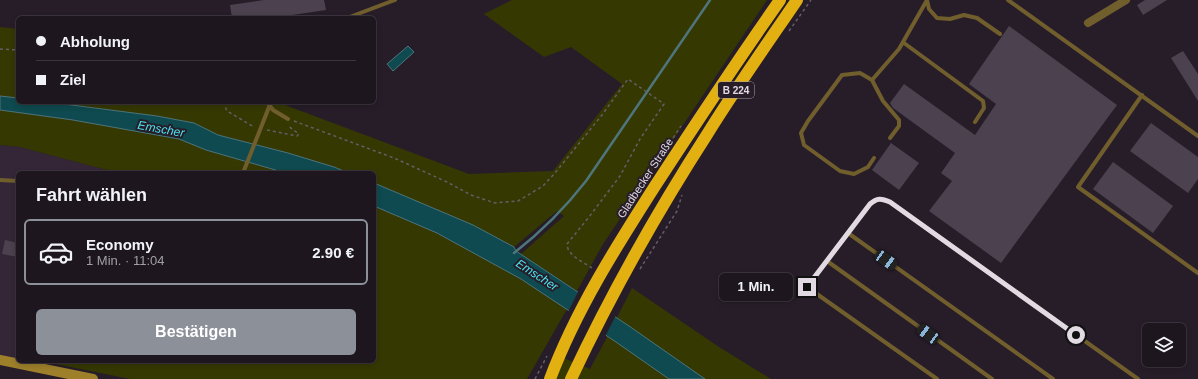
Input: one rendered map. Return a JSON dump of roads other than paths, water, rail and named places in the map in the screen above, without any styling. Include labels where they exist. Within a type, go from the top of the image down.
[{"type":"highway","name":"Gladbecker Straße","points":[[550,379],[559,355],[596,272],[628,229],[730,72],[780,0]]},
{"type":"highway","name":"B 224","points":[[571,379],[649,230],[707,134],[798,0]]},
{"type":"highway","points":[[576,379],[588,344]]},
{"type":"highway","points":[[544,379],[559,355]]},
{"type":"street","points":[[1088,23],[1126,0]]},
{"type":"street","points":[[0,360],[16,362]]},
{"type":"street","points":[[37,364],[93,379]]},
{"type":"lane","points":[[352,16],[395,0]]},
{"type":"lane","points":[[927,0],[928,9],[937,18],[950,19],[964,15],[977,18],[1000,34]]},
{"type":"lane","points":[[872,80],[904,43],[927,0]]},
{"type":"lane","points":[[1008,0],[1198,136]]},
{"type":"lane","points":[[904,43],[983,101],[984,108],[975,122]]},
{"type":"lane","points":[[874,158],[868,167],[854,174],[840,172],[804,144],[801,133],[808,121],[842,75],[860,73],[872,80],[883,101],[900,120],[899,126],[890,138]]},
{"type":"lane","points":[[1142,95],[1078,187],[1198,274]]},
{"type":"lane","points":[[243,171],[263,123],[269,104]]},
{"type":"lane","points":[[270,104],[273,110],[288,119]]},
{"type":"lane","points":[[0,180],[16,181]]},
{"type":"lane","points":[[937,379],[807,287],[870,204],[882,198],[890,202],[1138,379]]},
{"type":"lane","points":[[848,233],[1053,379]]},
{"type":"lane","points":[[826,261],[992,379]]},
{"type":"water","points":[[408,46],[414,52],[393,71],[387,64]]},
{"type":"water","name":"Emscher","points":[[0,96],[16,98],[16,104],[64,104],[157,116],[194,123],[218,135],[288,153],[344,171],[279,171],[206,150],[179,139],[73,120],[0,110]]},
{"type":"water","name":"Emscher","points":[[376,184],[473,225],[514,247],[516,251],[629,326],[705,379],[669,379],[521,279],[437,233],[376,207]]},
{"type":"waterway","points":[[514,253],[534,237],[570,201],[586,181],[710,0]]}]
